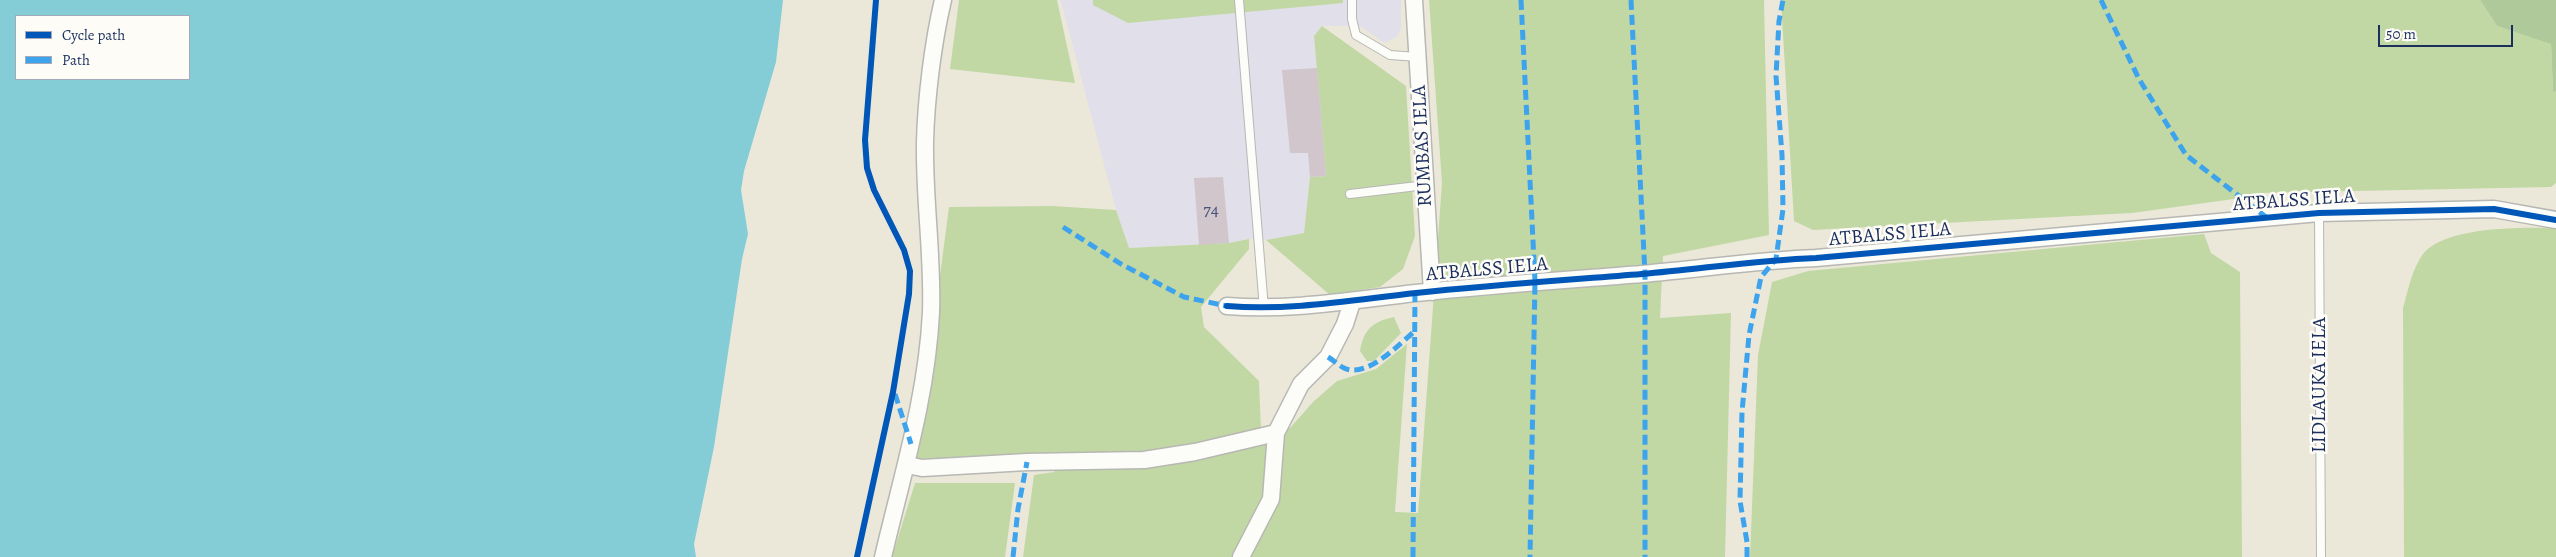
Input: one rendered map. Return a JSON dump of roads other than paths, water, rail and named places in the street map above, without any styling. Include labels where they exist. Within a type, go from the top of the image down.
[{"type":"street","points":[[883,557],[907,465],[923,375],[931,314],[932,257],[925,142],[937,28],[943,0]]},
{"type":"street","name":"RUMBAS IELA","points":[[1414,0],[1432,292]]},
{"type":"street","name":"ATBALSS IELA","points":[[1227,306],[1264,309],[1352,302],[1432,292],[1645,274],[1776,259],[1816,258],[2320,213],[2494,209],[2556,220]]},
{"type":"street","points":[[1241,557],[1271,499],[1276,433],[1301,384],[1328,357],[1345,324],[1352,302]]},
{"type":"street","points":[[907,465],[922,468],[1027,462],[1144,460],[1196,452],[1276,433]]},
{"type":"lane","points":[[1239,0],[1264,309]]},
{"type":"lane","points":[[1352,0],[1352,19],[1356,35],[1390,55],[1418,58]]},
{"type":"lane","points":[[1350,194],[1426,185]]},
{"type":"lane","name":"LIDLAUKA IELA","points":[[2320,213],[2321,557]]},
{"type":"water","points":[[0,0],[783,0],[776,62],[744,171],[741,190],[748,234],[742,259],[714,447],[694,544],[696,557],[0,557]]}]
